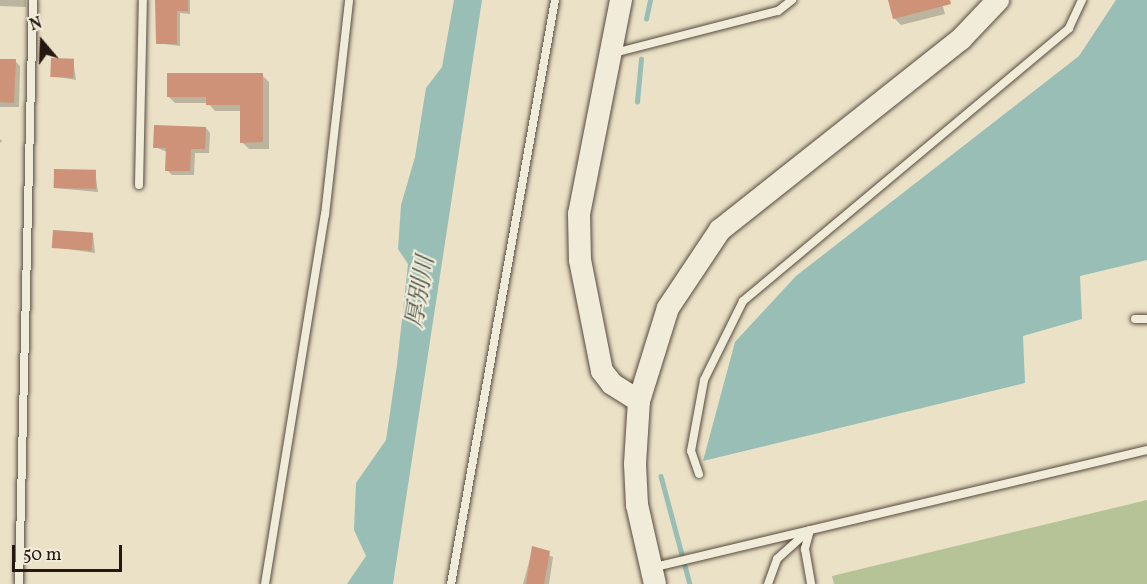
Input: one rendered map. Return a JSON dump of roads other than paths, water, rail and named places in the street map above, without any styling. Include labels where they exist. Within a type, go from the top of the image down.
[{"type":"street","points":[[621,0],[579,214],[580,260],[602,371],[612,384],[639,401]]},
{"type":"street","points":[[658,573],[637,505],[639,401],[668,308],[720,230],[961,39],[998,0]]},
{"type":"lane","points":[[19,584],[33,0]]},
{"type":"lane","points":[[139,185],[143,0]]},
{"type":"lane","points":[[265,584],[325,215],[349,0]]},
{"type":"lane","points":[[451,584],[555,0]]},
{"type":"lane","points":[[610,54],[778,11],[792,0]]},
{"type":"lane","points":[[699,474],[691,451],[704,380],[743,301],[1069,28],[1082,0]]},
{"type":"lane","points":[[1135,319],[1147,319]]},
{"type":"lane","points":[[1137,451],[1147,445]]},
{"type":"lane","points":[[658,573],[693,560],[810,529],[1147,450]]},
{"type":"lane","points":[[768,584],[785,548],[810,529]]},
{"type":"lane","points":[[810,529],[805,549],[811,584]]},
{"type":"water","name":"厚別川","points":[[454,0],[482,0],[393,584],[347,584],[366,556],[354,530],[356,483],[386,440],[397,365],[408,264],[398,249],[401,205],[415,157],[426,88],[442,67]]},
{"type":"water","points":[[1116,0],[1147,0],[1147,260],[1080,276],[1082,319],[1023,336],[1025,383],[703,461],[735,342],[796,276],[1079,56]]},
{"type":"waterway","points":[[646,19],[650,0]]},
{"type":"waterway","points":[[637,102],[641,59]]},
{"type":"waterway","points":[[661,476],[690,584]]}]
